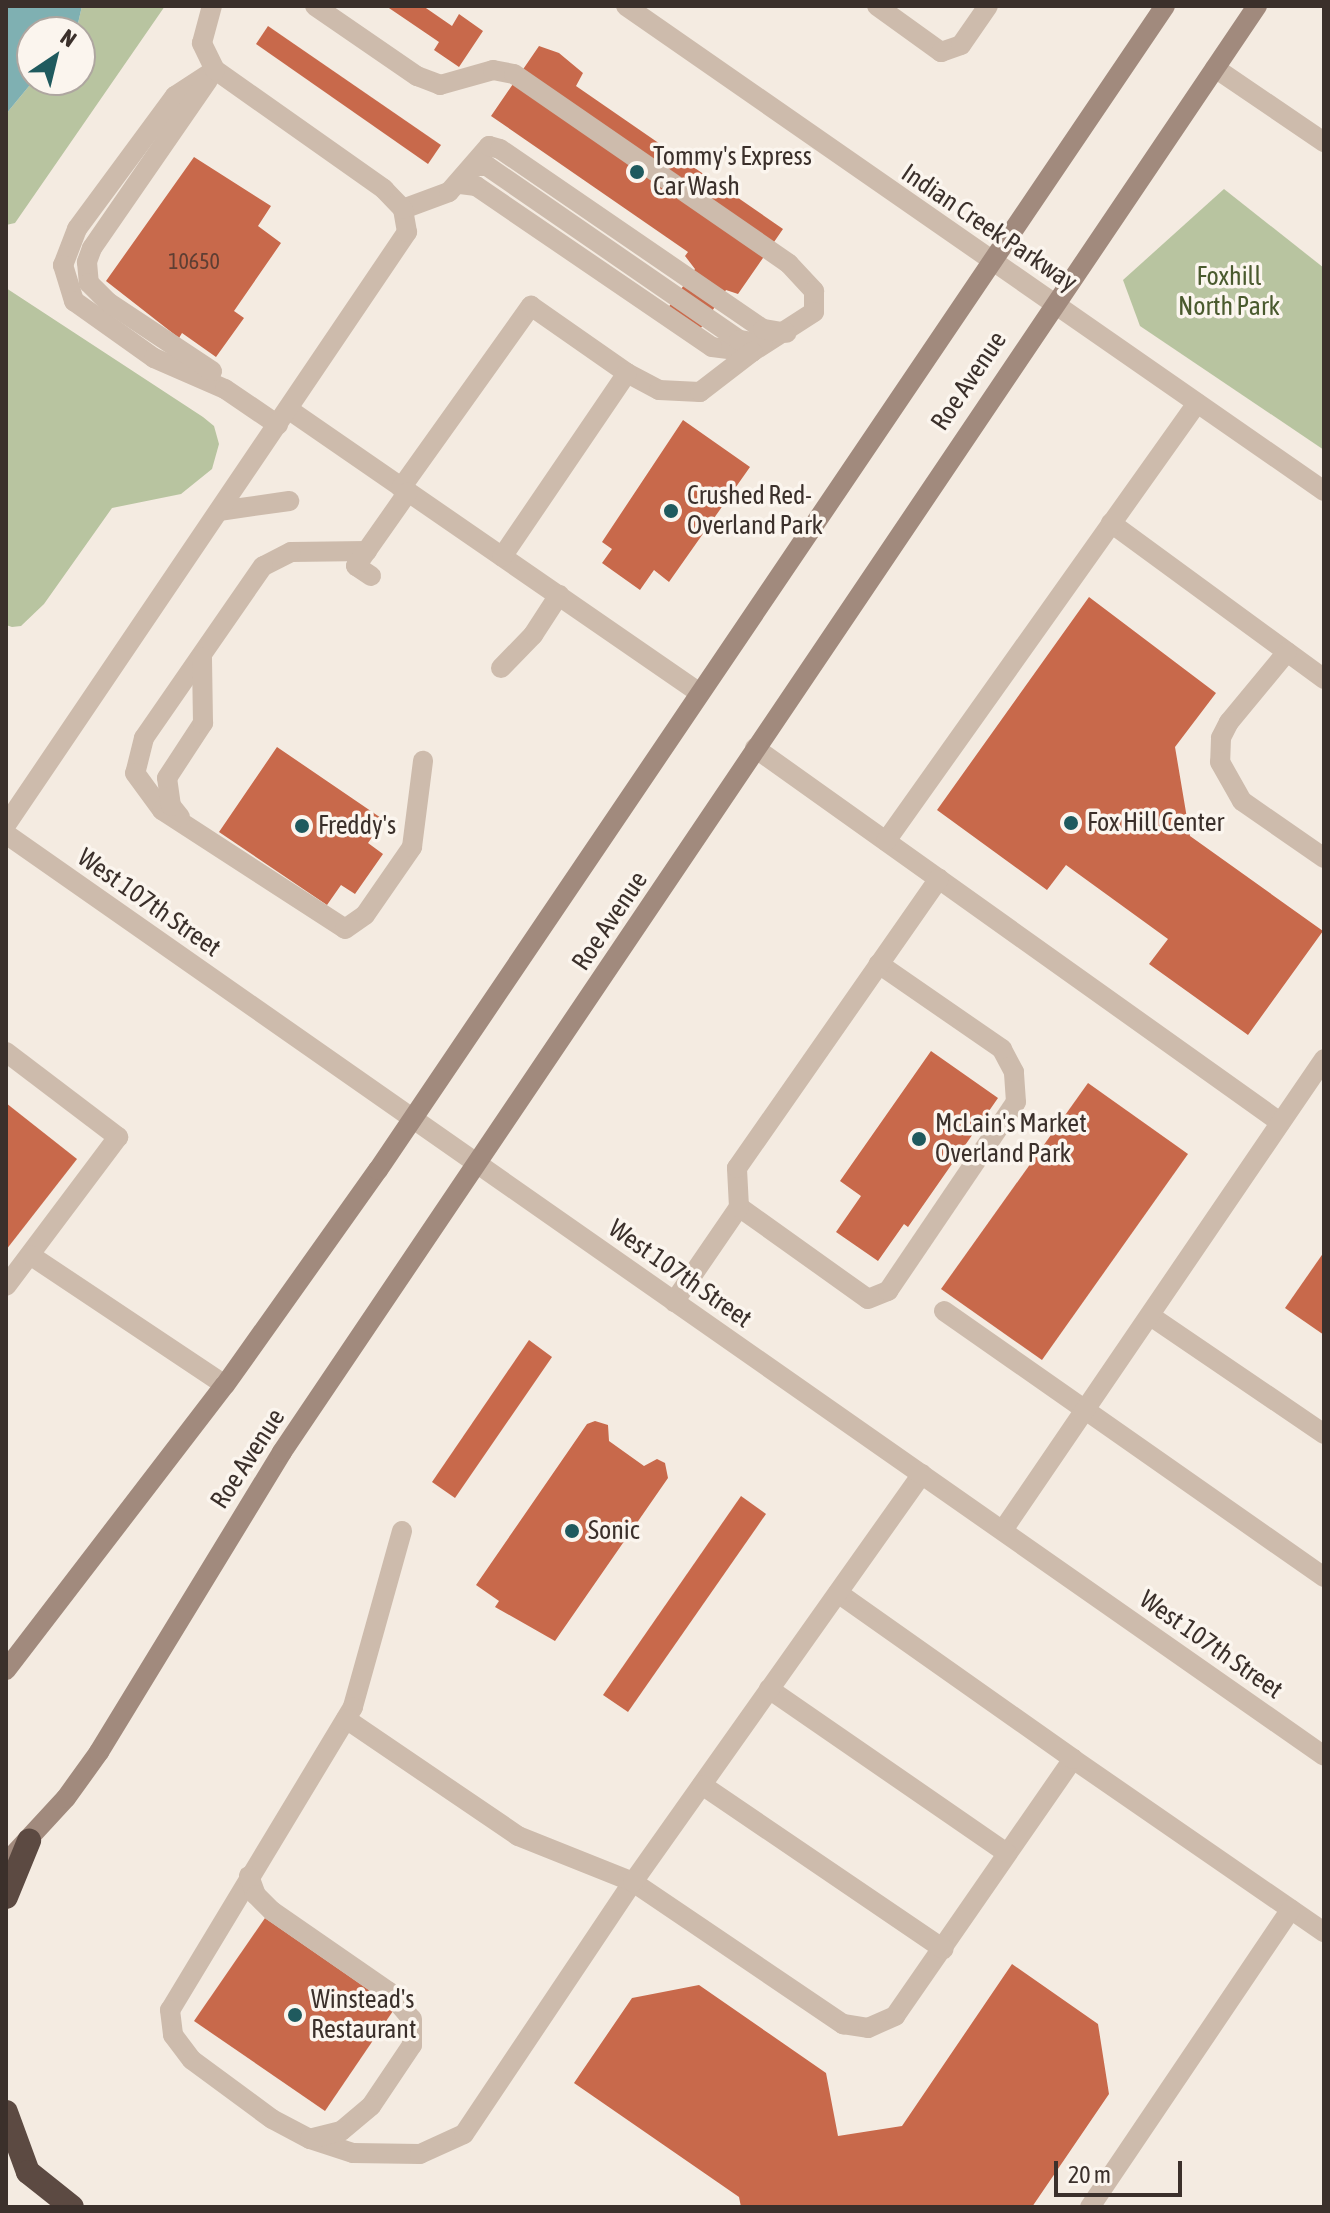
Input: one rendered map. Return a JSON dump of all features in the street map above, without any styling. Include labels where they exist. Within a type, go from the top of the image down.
[{"type":"highway","points":[[6,1897],[29,1841]]},
{"type":"highway","points":[[6,2112],[17,2172],[72,2207]]},
{"type":"main road","name":"Roe Avenue","points":[[6,1670],[225,1385],[411,1120],[1165,6]]},
{"type":"main road","name":"Roe Avenue","points":[[6,1863],[29,1841],[99,1752],[282,1452],[478,1166],[1052,302],[1257,6]]},
{"type":"street","points":[[6,825],[407,232],[403,209],[384,189],[215,70],[202,43],[212,6]]},
{"type":"street","points":[[315,6],[417,76],[440,85],[493,70],[514,74],[763,246],[814,291],[814,312],[700,392],[659,390],[627,373],[531,306],[356,566],[371,576]]},
{"type":"street","name":"Indian Creek Parkway","points":[[626,6],[1324,491]]},
{"type":"street","points":[[877,6],[941,52],[961,45],[988,6]]},
{"type":"street","points":[[1215,68],[1324,142]]},
{"type":"street","points":[[215,70],[92,248],[87,262],[89,283],[108,302],[217,375],[227,390],[283,417],[405,490],[698,692]]},
{"type":"street","points":[[403,209],[460,184],[489,146],[500,149],[763,329],[787,333]]},
{"type":"street","points":[[474,166],[487,166],[739,340],[759,348]]},
{"type":"street","points":[[460,184],[476,186],[712,347],[759,348]]},
{"type":"street","points":[[502,557],[627,373]]},
{"type":"street","points":[[886,841],[1197,403]]},
{"type":"street","points":[[219,511],[289,501]]},
{"type":"street","points":[[1111,523],[1324,679]]},
{"type":"street","points":[[367,551],[291,552],[270,560],[144,738],[135,763],[142,788],[189,828],[345,929],[365,915],[412,847],[423,761]]},
{"type":"street","points":[[501,668],[533,635],[559,595]]},
{"type":"street","points":[[1287,652],[1229,722],[1221,738],[1220,762],[1242,801],[1324,858]]},
{"type":"street","points":[[189,828],[171,806],[167,778],[203,723],[203,653]]},
{"type":"street","points":[[755,748],[1280,1122]]},
{"type":"street","name":"West 107th Street","points":[[6,834],[1324,1756]]},
{"type":"street","points":[[674,1302],[739,1207],[737,1168],[939,878]]},
{"type":"street","points":[[739,1207],[868,1299],[888,1291],[1016,1102],[1014,1072],[1002,1049],[879,964]]},
{"type":"street","points":[[6,1052],[118,1137],[6,1286]]},
{"type":"street","points":[[1003,1530],[1152,1317],[1324,1059]]},
{"type":"street","points":[[30,1255],[225,1385]]},
{"type":"street","points":[[944,1311],[1324,1577]]},
{"type":"street","points":[[1152,1317],[1324,1434]]},
{"type":"street","points":[[402,1531],[346,1719],[185,1979],[170,2010],[173,2035],[192,2060],[272,2119],[310,2139],[353,2153],[420,2154],[464,2134],[633,1882],[922,1474]]},
{"type":"street","points":[[838,1593],[1324,1932]]},
{"type":"street","points":[[769,1689],[1007,1853]]},
{"type":"street","points":[[346,1719],[518,1836],[633,1882],[843,2024],[868,2028],[895,2016],[1073,1759]]},
{"type":"street","points":[[702,1785],[943,1949]]},
{"type":"street","points":[[249,1876],[256,1895],[272,1911],[389,1992],[412,2019],[412,2045],[371,2106],[341,2131],[310,2139]]},
{"type":"street","points":[[1090,2207],[1291,1909]]},
{"type":"green space","points":[[82,6],[165,6],[15,223],[6,225],[6,114],[21,96],[96,96],[96,16],[80,16]]},
{"type":"green space","name":"Foxhill North Park","points":[[1224,189],[1324,268],[1324,450],[1140,326],[1123,280]]},
{"type":"green space","points":[[6,288],[203,417],[214,426],[219,444],[212,469],[181,494],[112,508],[44,604],[21,626],[12,627],[6,625]]},
{"type":"water","points":[[6,6],[82,6],[80,16],[16,16],[16,96],[21,96],[6,114]]},
{"type":"building","points":[[386,6],[423,6],[452,26],[459,14],[483,31],[459,67],[434,50],[439,42]]},
{"type":"building","points":[[268,26],[441,145],[428,164],[256,44]]},
{"type":"building","name":"Tommy's Express Car Wash","points":[[539,46],[559,53],[583,73],[576,86],[783,229],[738,294],[726,290],[691,343],[659,321],[695,269],[685,256],[688,252],[491,116]]},
{"type":"building","points":[[194,157],[271,206],[258,226],[281,243],[234,311],[244,318],[216,357],[182,333],[179,338],[106,281]]},
{"type":"building","name":"Crushed Red- Overland Park","points":[[683,420],[750,467],[669,582],[654,570],[640,590],[602,563],[612,549],[602,542]]},
{"type":"building","name":"Fox Hill Center","points":[[1089,597],[1216,693],[1175,747],[1190,836],[1323,931],[1248,1035],[1149,964],[1168,939],[1066,865],[1047,890],[937,810]]},
{"type":"building","name":"Freddy's","points":[[277,747],[384,820],[368,843],[383,854],[355,894],[341,885],[327,905],[219,832]]},
{"type":"building","name":"McLain's Market Overland Park","points":[[931,1051],[998,1098],[908,1227],[904,1224],[878,1261],[836,1232],[861,1196],[840,1181]]},
{"type":"building","points":[[1088,1083],[1188,1154],[1042,1360],[941,1289]]},
{"type":"building","points":[[6,1103],[77,1159],[6,1250]]},
{"type":"building","points":[[1324,1252],[1324,1335],[1285,1308]]},
{"type":"building","points":[[529,1340],[552,1357],[455,1498],[432,1482]]},
{"type":"building","name":"Sonic","points":[[595,1421],[608,1425],[609,1441],[644,1466],[657,1459],[665,1463],[668,1478],[555,1641],[495,1607],[499,1601],[476,1585],[587,1424]]},
{"type":"building","name":"Sonic","points":[[741,1496],[766,1514],[628,1712],[603,1695]]},
{"type":"building","name":"Winstead's Restaurant","points":[[265,1918],[395,2008],[325,2111],[194,2021]]},
{"type":"building","points":[[1012,1964],[1098,2024],[1109,2094],[1032,2207],[741,2207],[739,2197],[574,2083],[632,1998],[699,1985],[826,2073],[838,2136],[902,2126]]},
{"type":"place","name":"Tommy's Express Car Wash","points":[[637,172]]},
{"type":"place","name":"Crushed Red- Overland Park","points":[[671,511]]},
{"type":"place","name":"Fox Hill Center","points":[[1071,823]]},
{"type":"place","name":"Freddy's","points":[[302,826]]},
{"type":"place","name":"McLain's Market Overland Park","points":[[919,1139]]},
{"type":"place","name":"Sonic","points":[[572,1531]]},
{"type":"place","name":"Winstead's Restaurant","points":[[295,2015]]}]
